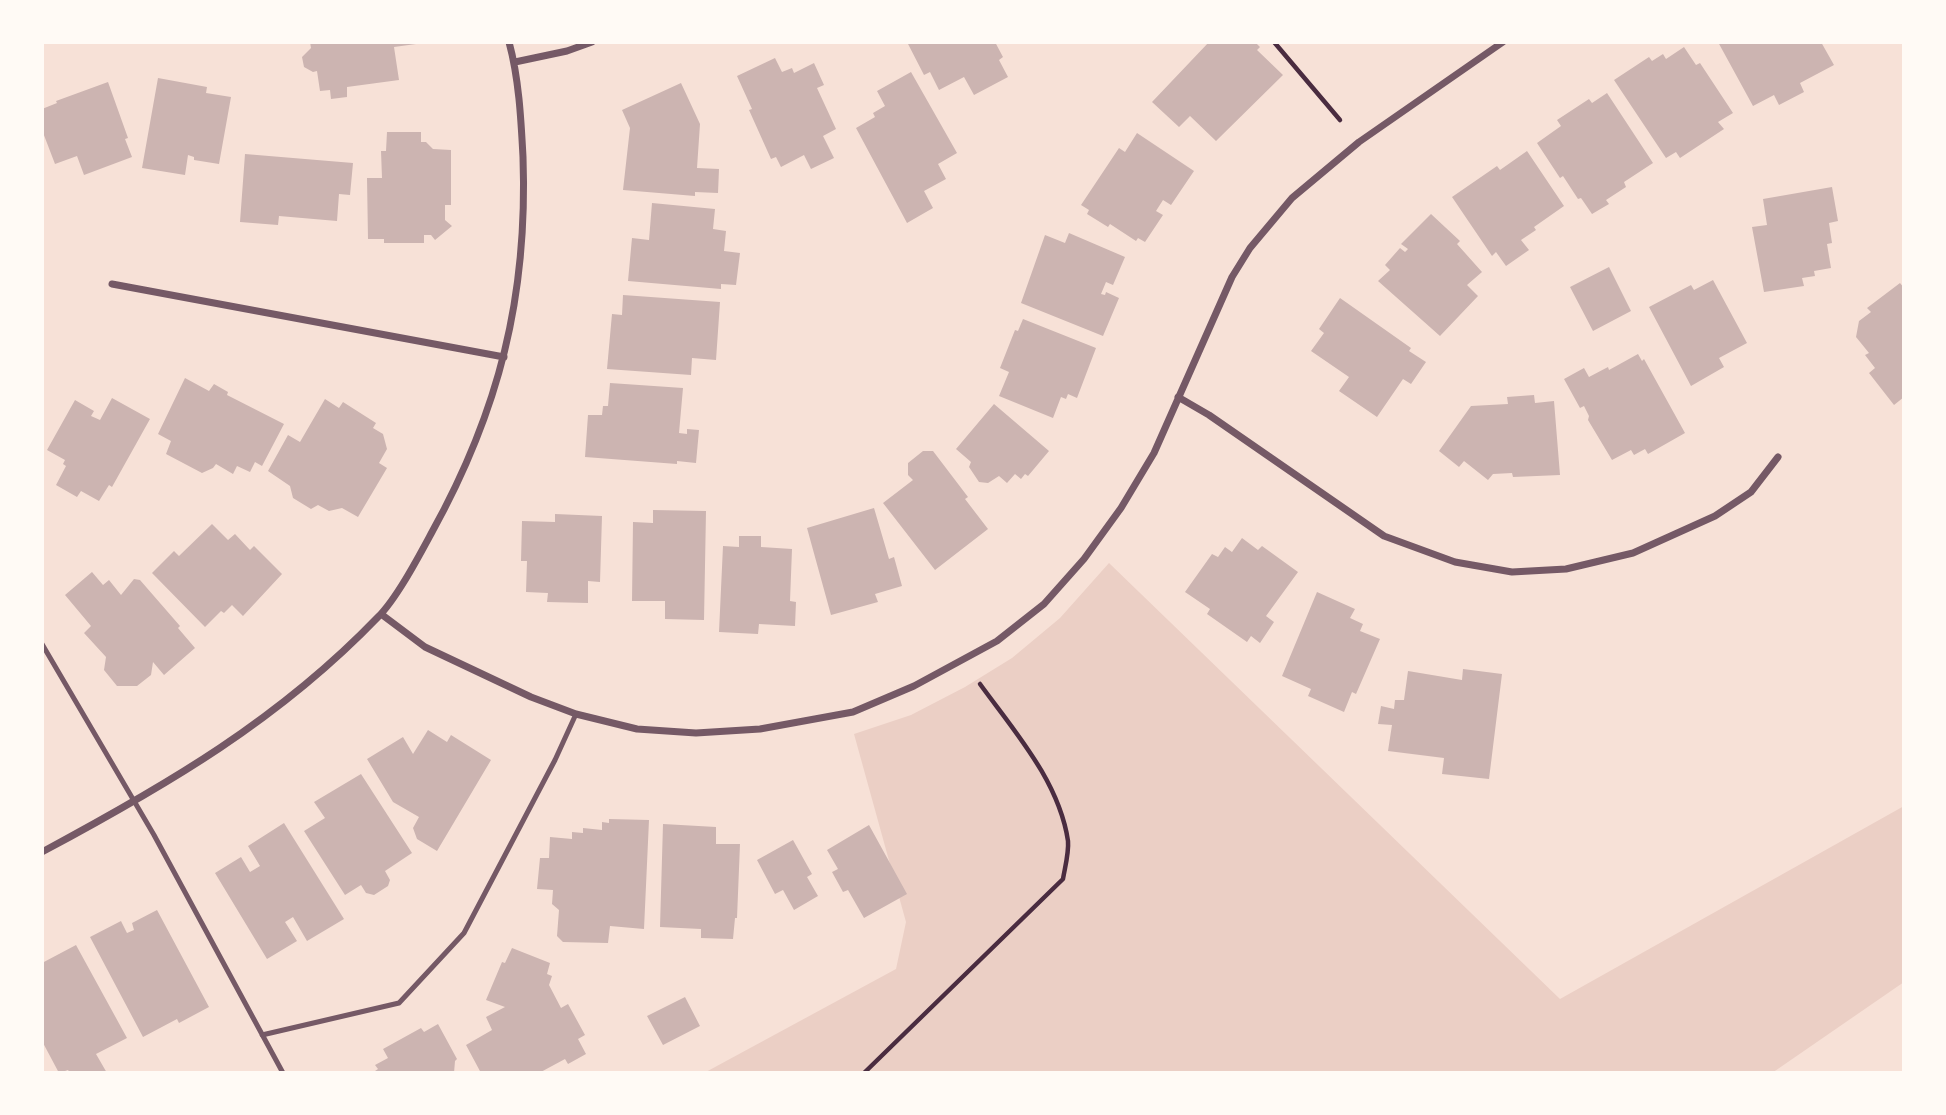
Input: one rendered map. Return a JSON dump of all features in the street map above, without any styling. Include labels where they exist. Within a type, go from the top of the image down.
[{"type":"street","points":[[42,852],[135,802],[230,743],[309,683],[381,614],[420,554],[453,494],[482,425],[504,356],[519,280],[524,205],[522,131],[509,42]]},
{"type":"street","points":[[514,62],[567,51],[592,42]]},
{"type":"street","points":[[381,614],[425,647],[531,697],[576,714],[637,729],[696,733],[760,729],[853,712],[938,674],[997,641],[1044,604],[1084,559],[1121,508],[1154,453],[1232,277],[1250,248],[1292,198],[1359,142],[1503,42]]},
{"type":"street","points":[[112,284],[504,356]]},
{"type":"street","points":[[1178,397],[1209,415],[1384,536],[1455,562],[1512,572],[1566,569],[1633,553],[1715,516],[1751,492],[1778,457]]},
{"type":"lane","points":[[42,644],[135,802],[283,1073]]},
{"type":"lane","points":[[262,1035],[399,1003],[464,933],[576,714]]},
{"type":"path","points":[[1274,42],[1340,120]]},
{"type":"path","points":[[864,1073],[1063,879],[1068,842],[1055,799],[1036,761],[980,684]]},
{"type":"shaded area","points":[[1109,563],[1560,999],[1904,806],[1904,982],[1772,1073],[704,1073],[896,969],[906,922],[854,734],[911,715],[965,687],[1012,658],[1060,618]]},
{"type":"building","points":[[310,42],[416,44],[394,47],[399,80],[347,87],[347,97],[331,99],[330,90],[320,91],[317,71],[313,72],[304,67],[302,57],[311,48]]},
{"type":"building","points":[[907,42],[995,42],[1003,57],[999,60],[1008,77],[974,95],[964,77],[939,90],[930,72],[924,75]]},
{"type":"building","points":[[1209,42],[1255,42],[1260,47],[1257,50],[1283,75],[1216,141],[1190,116],[1179,127],[1152,102]]},
{"type":"building","points":[[1718,42],[1821,42],[1834,65],[1800,83],[1804,92],[1779,105],[1774,95],[1753,106]]},
{"type":"building","points":[[1684,47],[1696,65],[1700,63],[1733,113],[1718,122],[1724,129],[1680,158],[1676,152],[1666,158],[1614,80],[1649,57],[1652,61],[1663,54],[1666,59]]},
{"type":"building","points":[[775,58],[782,72],[792,68],[794,73],[814,63],[824,85],[817,88],[836,129],[823,136],[834,158],[811,169],[804,155],[781,167],[776,157],[771,159],[737,76]]},
{"type":"building","points":[[911,72],[957,153],[938,164],[946,179],[924,191],[933,208],[907,223],[856,128],[875,117],[873,113],[885,106],[877,91]]},
{"type":"building","points":[[158,78],[207,87],[206,93],[231,97],[219,164],[194,160],[194,157],[188,155],[185,175],[142,168]]},
{"type":"building","points":[[108,82],[132,157],[84,175],[77,156],[55,164],[42,130],[42,109],[57,103],[56,101]]},
{"type":"building","points":[[681,83],[700,124],[697,168],[719,169],[718,193],[695,192],[695,196],[623,190],[630,128],[622,110]]},
{"type":"building","points":[[1607,93],[1653,163],[1624,182],[1626,187],[1606,200],[1609,204],[1592,214],[1563,176],[1560,178],[1537,143],[1561,126],[1557,120],[1589,99],[1592,103]]},
{"type":"building","points":[[387,132],[421,132],[421,142],[426,142],[433,149],[451,150],[451,205],[445,205],[445,220],[452,226],[435,240],[431,235],[424,235],[424,243],[384,243],[384,239],[368,239],[367,178],[382,178],[381,151],[386,151]]},
{"type":"building","points":[[1137,133],[1194,171],[1171,205],[1163,200],[1156,211],[1163,215],[1145,242],[1138,238],[1136,241],[1110,224],[1108,227],[1087,214],[1089,210],[1081,205],[1119,148],[1125,152]]},
{"type":"building","points":[[1527,151],[1564,206],[1534,227],[1536,230],[1521,240],[1529,250],[1506,266],[1496,252],[1492,256],[1452,197],[1497,166],[1500,170]]},
{"type":"building","points":[[245,154],[353,163],[350,195],[339,194],[337,221],[279,216],[278,225],[240,222]]},
{"type":"building","points":[[1832,187],[1838,221],[1829,223],[1832,243],[1827,244],[1831,268],[1814,271],[1815,276],[1802,278],[1804,286],[1764,292],[1752,227],[1767,225],[1763,199]]},
{"type":"building","points":[[652,203],[715,209],[713,229],[726,231],[724,251],[740,253],[736,285],[721,284],[721,289],[628,281],[632,238],[649,240]]},
{"type":"building","points":[[1431,214],[1460,241],[1457,244],[1482,272],[1467,285],[1478,296],[1440,336],[1378,281],[1390,270],[1385,265],[1400,248],[1405,252],[1408,249],[1401,244]]},
{"type":"building","points":[[1069,233],[1125,257],[1113,285],[1106,282],[1101,294],[1105,295],[1106,292],[1119,298],[1103,336],[1021,303],[1045,235],[1065,243]]},
{"type":"building","points":[[1609,267],[1631,311],[1593,331],[1570,287]]},
{"type":"building","points":[[1713,280],[1747,343],[1719,358],[1724,367],[1691,386],[1649,307],[1691,285],[1694,290]]},
{"type":"building","points":[[1900,283],[1904,288],[1904,397],[1894,405],[1869,373],[1875,368],[1865,355],[1869,353],[1856,337],[1859,321],[1871,312],[1867,308]]},
{"type":"building","points":[[623,295],[720,302],[716,360],[692,358],[691,375],[607,369],[612,314],[622,315]]},
{"type":"building","points":[[1340,298],[1411,348],[1409,351],[1426,362],[1411,384],[1403,379],[1377,417],[1339,391],[1349,377],[1311,351],[1324,333],[1319,329]]},
{"type":"building","points":[[1023,319],[1096,348],[1077,398],[1068,394],[1066,399],[1061,397],[1053,418],[999,396],[1009,372],[1000,368],[1015,330],[1018,331]]},
{"type":"building","points":[[1638,354],[1642,361],[1644,359],[1685,433],[1648,454],[1645,449],[1634,455],[1631,450],[1612,460],[1588,420],[1584,406],[1580,408],[1564,379],[1584,368],[1589,377],[1608,367],[1609,370]]},
{"type":"building","points":[[185,378],[209,391],[214,384],[228,392],[227,395],[284,424],[262,466],[255,462],[250,472],[237,466],[233,474],[216,464],[202,473],[166,454],[171,441],[158,434]]},
{"type":"building","points":[[610,383],[683,388],[679,433],[687,434],[687,429],[699,430],[696,463],[585,457],[588,415],[602,415],[603,406],[608,406]]},
{"type":"building","points":[[1534,395],[1535,403],[1554,401],[1560,475],[1513,477],[1512,473],[1493,474],[1488,480],[1464,461],[1459,467],[1439,451],[1471,406],[1508,404],[1507,397]]},
{"type":"building","points":[[112,398],[150,419],[112,487],[109,485],[99,501],[81,491],[77,497],[56,485],[66,466],[63,464],[65,460],[47,450],[75,400],[94,411],[91,416],[100,420]]},
{"type":"building","points":[[325,399],[339,408],[343,402],[376,423],[373,428],[383,434],[387,449],[379,463],[387,468],[358,517],[342,508],[329,511],[318,505],[311,509],[293,498],[290,486],[268,471],[288,435],[300,442]]},
{"type":"building","points":[[994,404],[1049,451],[1028,476],[1025,474],[1021,479],[1015,474],[1007,483],[999,476],[988,483],[979,482],[969,467],[971,462],[956,449]]},
{"type":"building","points":[[923,451],[933,451],[988,529],[935,570],[883,503],[913,480],[908,475],[908,463]]},
{"type":"building","points":[[874,508],[889,559],[894,557],[902,586],[875,594],[878,602],[831,615],[807,528]]},
{"type":"building","points":[[653,510],[706,511],[704,620],[665,619],[665,601],[632,601],[633,522],[653,523]]},
{"type":"building","points":[[555,514],[602,516],[600,582],[588,581],[588,603],[547,602],[548,593],[526,592],[527,561],[521,561],[522,521],[555,522]]},
{"type":"building","points":[[212,524],[228,540],[235,534],[250,550],[254,546],[282,574],[243,616],[232,605],[224,613],[221,611],[205,627],[152,573],[174,551],[179,556]]},
{"type":"building","points":[[739,536],[761,536],[761,547],[792,549],[790,601],[796,602],[795,626],[759,624],[758,634],[719,632],[723,546],[739,547]]},
{"type":"building","points":[[1242,538],[1258,550],[1262,546],[1298,572],[1266,616],[1274,622],[1260,643],[1251,636],[1247,642],[1207,614],[1210,609],[1185,592],[1212,554],[1218,557],[1225,547],[1232,552]]},
{"type":"building","points":[[92,572],[103,585],[109,580],[121,595],[134,579],[140,580],[180,626],[178,628],[195,648],[164,675],[153,662],[151,675],[137,686],[117,686],[104,670],[106,657],[84,633],[91,626],[65,595]]},
{"type":"building","points":[[1317,592],[1355,609],[1350,618],[1363,624],[1360,631],[1380,639],[1356,694],[1352,692],[1344,712],[1308,696],[1311,689],[1282,676]]},
{"type":"building","points":[[1463,669],[1502,674],[1489,779],[1442,774],[1444,758],[1388,751],[1392,725],[1378,724],[1381,706],[1394,709],[1395,700],[1404,700],[1408,671],[1462,680]]},
{"type":"building","points":[[428,730],[447,742],[451,735],[491,760],[437,851],[417,839],[413,828],[419,817],[393,802],[367,759],[403,737],[413,754]]},
{"type":"building","points":[[361,774],[412,853],[385,871],[390,880],[388,886],[374,895],[366,893],[361,885],[345,895],[304,831],[325,818],[314,802]]},
{"type":"building","points":[[609,819],[649,820],[644,929],[610,926],[608,943],[563,942],[557,936],[559,910],[552,904],[553,890],[537,889],[540,858],[549,858],[550,837],[572,839],[572,832],[583,833],[583,828],[602,830],[602,822],[609,823]]},
{"type":"building","points":[[284,823],[344,919],[307,941],[293,917],[285,922],[297,941],[267,959],[215,873],[241,857],[250,872],[260,866],[248,846]]},
{"type":"building","points":[[663,824],[716,827],[716,844],[740,844],[737,918],[733,939],[701,938],[701,929],[660,927]]},
{"type":"building","points":[[869,825],[907,894],[864,918],[848,890],[843,892],[832,872],[838,869],[827,850]]},
{"type":"building","points":[[793,840],[812,874],[807,877],[818,896],[794,910],[783,890],[775,894],[757,860]]},
{"type":"building","points":[[157,910],[209,1007],[179,1023],[177,1019],[143,1037],[90,937],[121,921],[127,933],[134,930],[132,923]]},
{"type":"building","points":[[76,945],[127,1038],[96,1054],[107,1073],[70,1073],[68,1070],[59,1073],[42,1041],[42,963]]},
{"type":"building","points":[[512,948],[550,963],[547,974],[552,976],[549,985],[561,1008],[568,1004],[585,1035],[578,1039],[586,1054],[568,1064],[565,1059],[539,1073],[481,1073],[466,1045],[492,1030],[486,1017],[505,1007],[486,1000],[502,962],[505,963]]},
{"type":"building","points":[[685,997],[700,1026],[663,1045],[647,1016]]},
{"type":"building","points":[[438,1024],[457,1059],[454,1073],[372,1073],[378,1069],[375,1065],[388,1058],[383,1049],[421,1028],[424,1032]]}]
